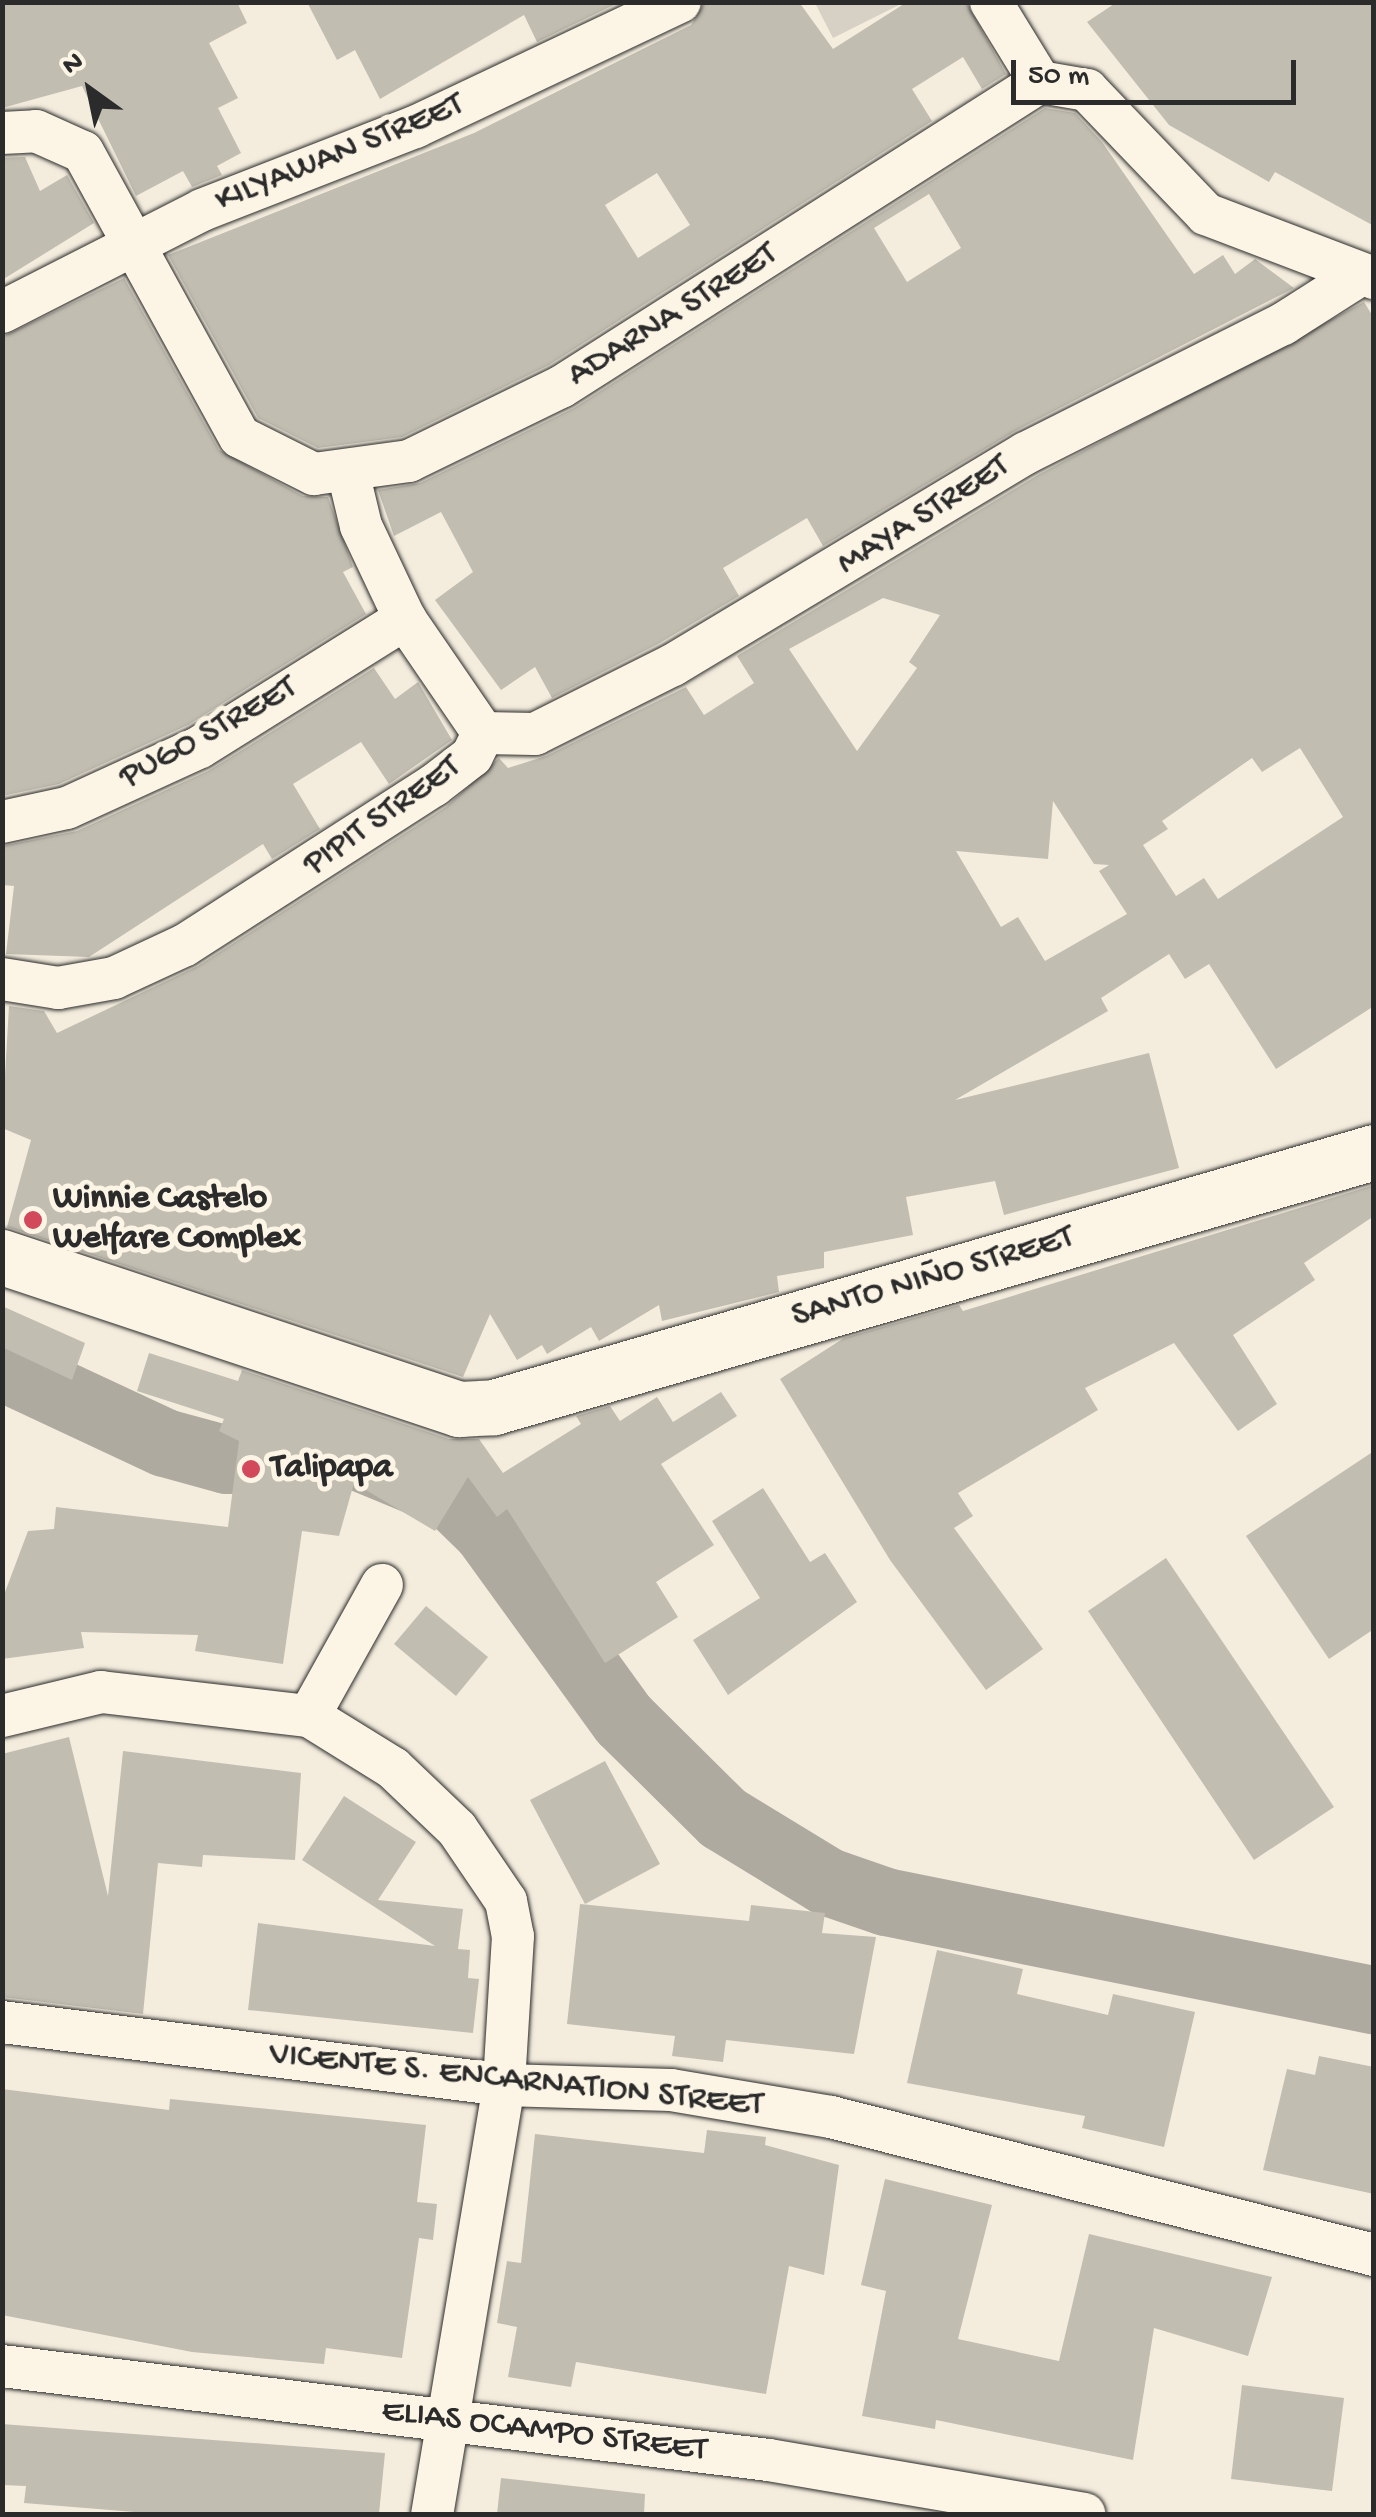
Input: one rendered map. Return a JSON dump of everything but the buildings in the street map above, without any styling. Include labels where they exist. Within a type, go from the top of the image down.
[{"type":"main road","name":"SANTO NIÑO STREET","points":[[2,1257],[458,1409],[494,1407],[1374,1152]]},
{"type":"street","name":"KILYAWAN STREET","points":[[2,312],[139,240],[415,127],[680,2]]},
{"type":"street","points":[[990,2],[1040,82],[1087,90],[1206,214],[1367,277]]},
{"type":"street","name":"ADARNA STREET","points":[[2,133],[60,138],[83,152],[139,240],[240,437],[273,460],[349,476],[409,461],[561,387],[1040,82]]},
{"type":"street","name":"MAYA STREET","points":[[483,734],[535,734],[673,665],[1026,452],[1283,324],[1367,277]]},
{"type":"street","name":"PIPIT STREET","points":[[2,980],[58,988],[96,981],[185,946],[434,786],[472,756],[483,734],[405,619],[361,526],[349,476]]},
{"type":"street","name":"PUGO STREET","points":[[2,822],[67,808],[169,762],[405,619]]},
{"type":"street","points":[[309,1716],[382,1585]]},
{"type":"street","points":[[2,1716],[100,1692],[309,1716],[393,1768],[457,1829],[506,1901],[513,1936],[504,2085],[432,2514]]},
{"type":"street","name":"VICENTE S. ENCARNATION STREET","points":[[2,2022],[504,2085],[670,2090],[831,2117],[1374,2255]]},
{"type":"street","name":"ELIAS OCAMPO STREET","points":[[2,2366],[447,2418],[1084,2514]]},
{"type":"shaded area","points":[[815,3],[903,3],[833,38]]},
{"type":"waterway","points":[[2,1367],[165,1443],[227,1460],[345,1451],[449,1494],[487,1531],[624,1720],[723,1818],[828,1882],[886,1902],[1374,2000]]},
{"type":"place","name":"Winnie Castelo Welfare Complex","points":[[33,1220]]},
{"type":"place","name":"Talipapa","points":[[251,1469]]}]
